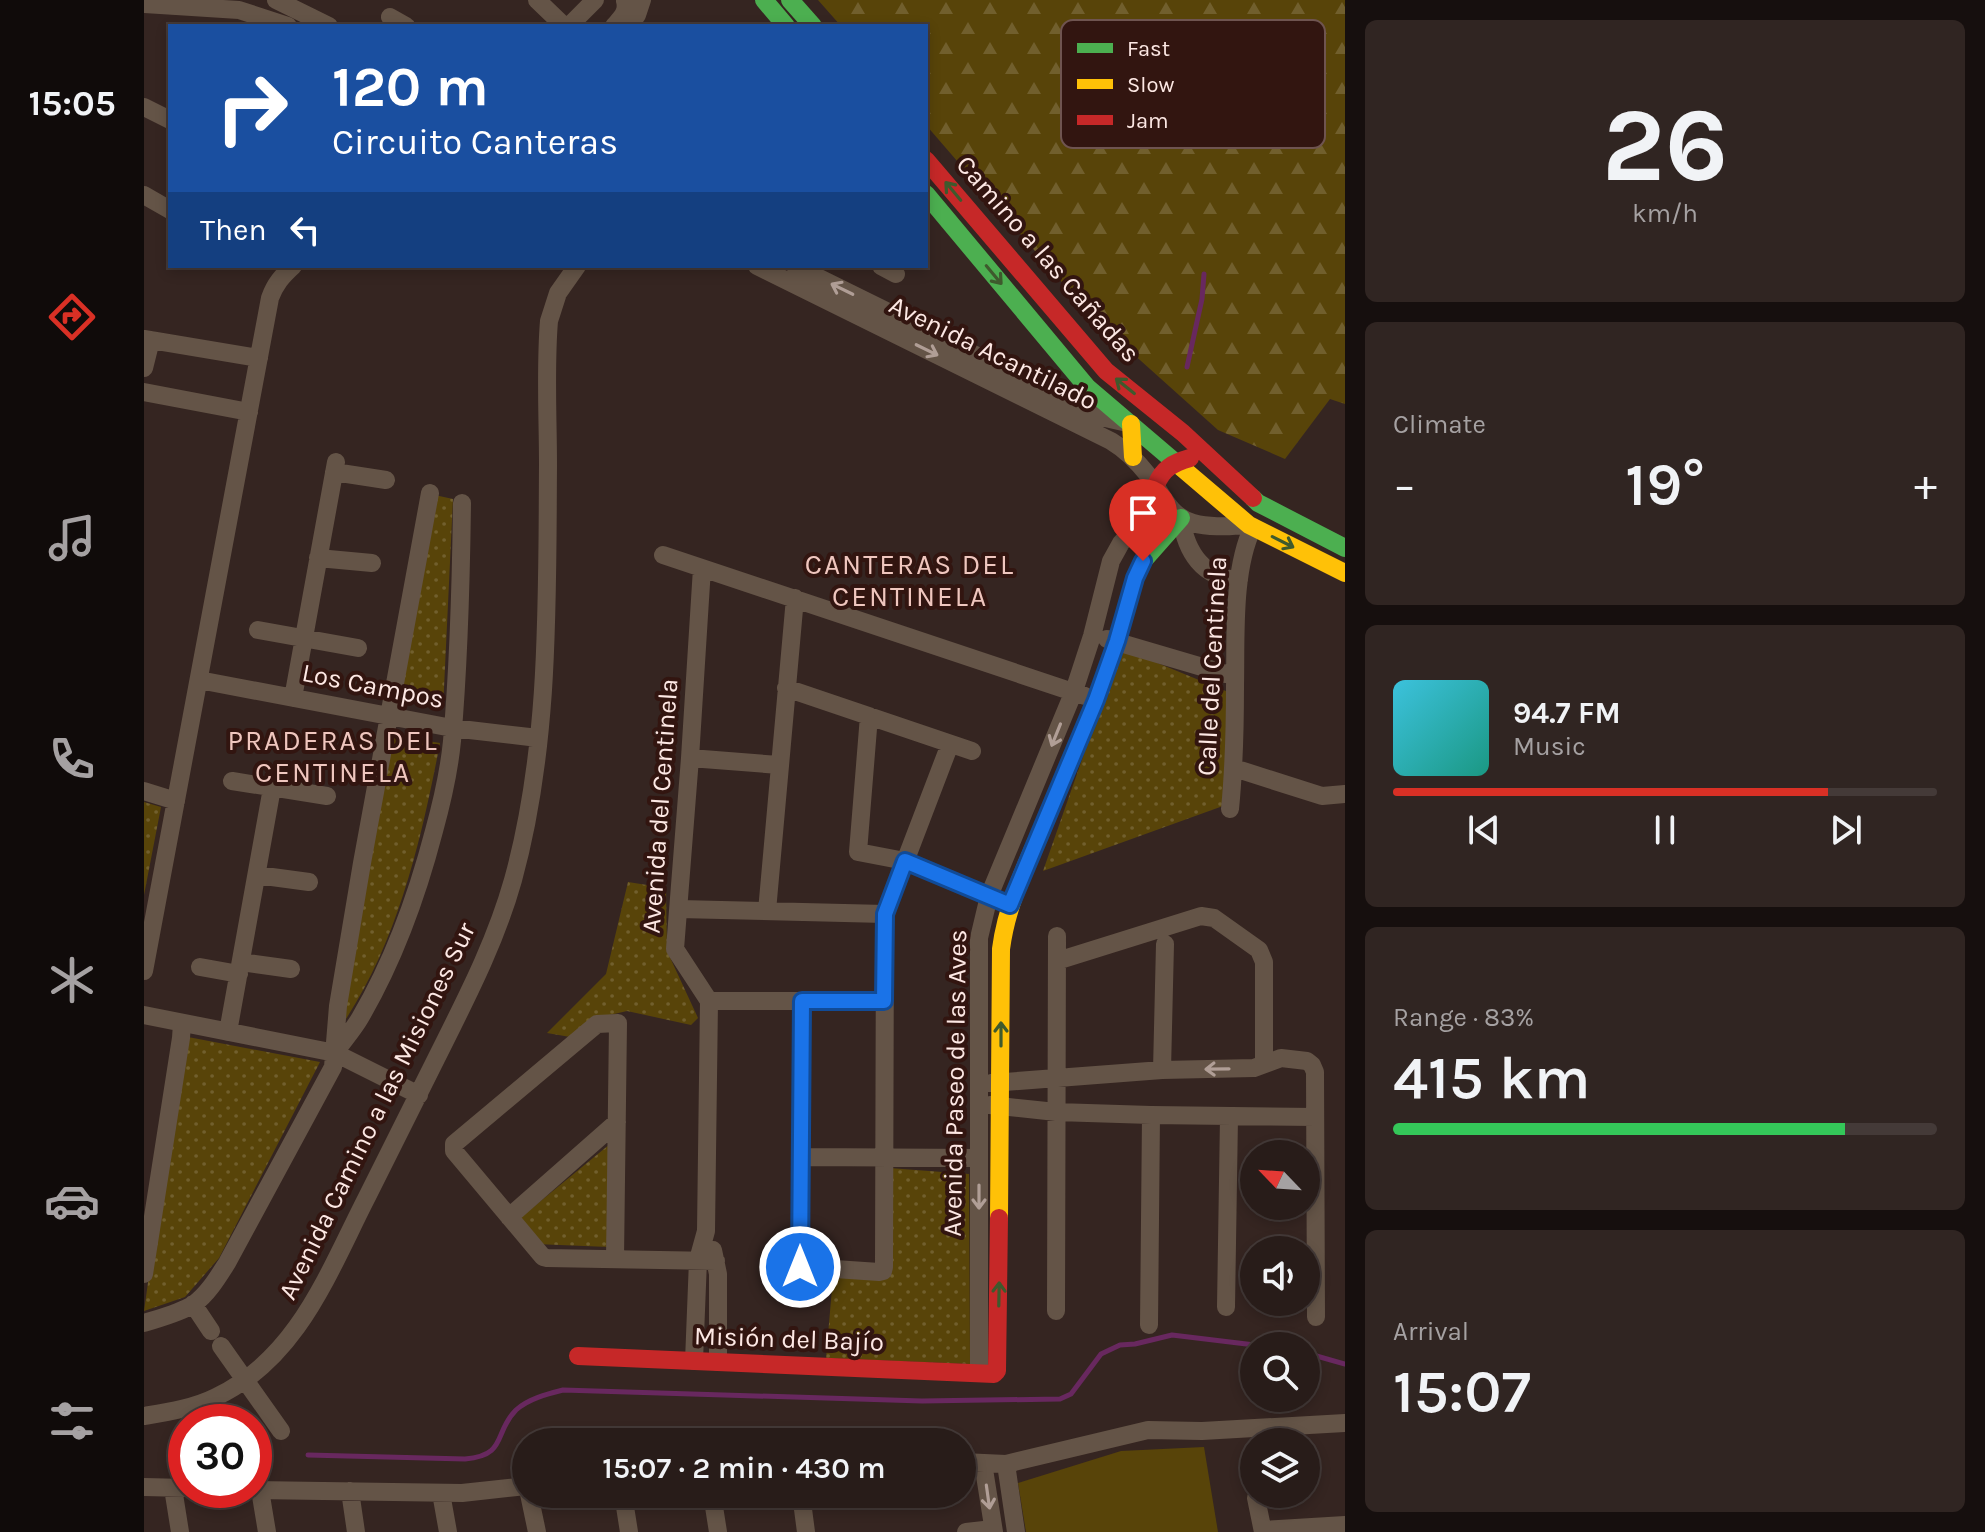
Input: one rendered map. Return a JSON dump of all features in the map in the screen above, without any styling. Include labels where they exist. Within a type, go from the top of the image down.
[{"type":"main road","points":[[764,0],[784,24]]},
{"type":"main road","points":[[790,0],[811,24]]},
{"type":"main road","name":"Camino a las Cañadas","points":[[928,162],[1106,371],[1169,421],[1258,503],[1345,548]]},
{"type":"main road","name":"Camino a las Cañadas","points":[[928,196],[1087,387],[1251,526],[1345,573]]},
{"type":"main road","points":[[973,251],[991,236]]},
{"type":"main road","points":[[1131,424],[1133,457]]},
{"type":"main road","points":[[1156,485],[1166,467],[1205,454]]},
{"type":"main road","name":"Avenida Paseo de las Aves","points":[[988,1372],[1001,1105],[1003,932],[1010,905],[1096,700],[1135,578],[1143,561],[1181,518]]},
{"type":"main road","name":"Misión del Bajío","points":[[578,1356],[988,1372]]},
{"type":"street","points":[[276,0],[325,24]]},
{"type":"street","points":[[537,0],[565,24]]},
{"type":"street","points":[[569,24],[595,0]]},
{"type":"street","points":[[630,24],[642,0]]},
{"type":"street","points":[[616,24],[625,14],[625,1]]},
{"type":"street","points":[[144,4],[191,4],[239,10],[283,24]]},
{"type":"street","points":[[144,107],[168,119]]},
{"type":"street","points":[[144,195],[168,209]]},
{"type":"street","name":"Avenida Camino a las Misiones Sur","points":[[144,1416],[188,1408],[214,1399],[245,1381],[278,1352],[298,1328],[480,972],[503,912],[522,843],[538,738],[547,624],[548,337],[552,307],[576,268]]},
{"type":"street","name":"Avenida Acantilado","points":[[761,268],[1123,448],[1156,485],[1166,504],[1181,518],[1189,551],[1200,564],[1214,574],[1239,580]]},
{"type":"street","name":"Avenida Acantilado","points":[[799,268],[1101,417],[1131,424],[1169,421]]},
{"type":"street","points":[[144,971],[149,912],[176,801],[270,298],[282,269]]},
{"type":"street","points":[[144,368],[148,339],[259,358]]},
{"type":"street","points":[[144,392],[249,412]]},
{"type":"street","points":[[293,698],[335,467],[386,480]]},
{"type":"street","points":[[144,1323],[193,1304],[210,1288],[227,1263],[333,1067],[338,1006],[430,493]]},
{"type":"street","points":[[335,1053],[359,1019],[411,909],[444,792],[452,740],[461,596],[462,503]]},
{"type":"street","name":"Avenida Paseo de las Aves","points":[[988,1372],[979,1158],[979,938],[989,896],[1074,691],[1111,561],[1133,530],[1166,504]]},
{"type":"street","points":[[1181,518],[1208,526],[1251,526]]},
{"type":"street","name":"Calle del Centinela","points":[[1230,809],[1239,580],[1251,526]]},
{"type":"street","points":[[663,555],[1096,700]]},
{"type":"street","points":[[318,558],[372,563]]},
{"type":"street","name":"Avenida del Centinela","points":[[702,568],[675,949],[709,1001]]},
{"type":"street","points":[[767,911],[795,598]]},
{"type":"street","points":[[258,630],[358,648]]},
{"type":"street","points":[[1092,636],[1226,674]]},
{"type":"street","name":"Los Campos","points":[[199,680],[452,728],[538,738]]},
{"type":"street","points":[[786,688],[972,751]]},
{"type":"street","points":[[869,716],[858,852],[905,861],[1010,905]]},
{"type":"street","points":[[776,1265],[883,1271],[885,914],[950,744]]},
{"type":"street","points":[[690,758],[779,765]]},
{"type":"street","points":[[1234,768],[1322,796],[1345,794]]},
{"type":"street","points":[[1039,775],[1060,784]]},
{"type":"street","points":[[232,781],[327,796]]},
{"type":"street","points":[[228,1032],[272,788]]},
{"type":"street","points":[[144,791],[176,801]]},
{"type":"street","points":[[257,875],[309,882]]},
{"type":"street","points":[[679,909],[885,914]]},
{"type":"street","points":[[1057,961],[1201,916],[1214,918],[1259,950],[1264,962],[1264,1063]]},
{"type":"street","points":[[1056,1311],[1057,936]]},
{"type":"street","points":[[1162,1070],[1165,944]]},
{"type":"street","points":[[200,967],[291,969]]},
{"type":"street","points":[[718,1362],[706,1231],[709,1001],[884,1001]]},
{"type":"street","points":[[800,1267],[802,1001]]},
{"type":"street","points":[[144,1015],[335,1053],[419,1095]]},
{"type":"street","points":[[144,1274],[182,1023]]},
{"type":"street","points":[[615,1258],[618,1023],[597,1024],[454,1144],[454,1151],[543,1257],[707,1260]]},
{"type":"street","points":[[980,1083],[1001,1084],[1162,1070],[1254,1068],[1281,1058],[1307,1061],[1315,1072],[1316,1317]]},
{"type":"street","points":[[979,1106],[1001,1105],[1056,1112],[1315,1117]]},
{"type":"street","points":[[1149,1325],[1151,1115]]},
{"type":"street","points":[[1226,1307],[1229,1117]]},
{"type":"street","points":[[509,1217],[617,1122]]},
{"type":"street","points":[[801,1157],[979,1158]]},
{"type":"street","points":[[694,1361],[707,1260]]},
{"type":"street","points":[[193,1304],[281,1431]]},
{"type":"street","points":[[976,1463],[1006,1464],[1148,1430],[1202,1431],[1345,1423]]},
{"type":"street","points":[[966,1532],[993,1530],[983,1463]]},
{"type":"street","points":[[1006,1464],[1016,1532]]},
{"type":"street","points":[[144,1487],[168,1488]]},
{"type":"street","points":[[272,1490],[441,1493],[512,1488]]},
{"type":"street","points":[[350,1491],[356,1532]]},
{"type":"street","points":[[441,1493],[448,1532]]},
{"type":"street","points":[[180,1508],[180,1532]]},
{"type":"street","points":[[261,1508],[267,1532]]},
{"type":"street","points":[[532,1508],[537,1532]]},
{"type":"street","points":[[625,1508],[629,1532]]},
{"type":"street","points":[[714,1508],[718,1532]]},
{"type":"street","points":[[803,1508],[806,1532]]},
{"type":"street","points":[[1258,1508],[1263,1531],[1345,1525]]},
{"type":"green space","points":[[818,0],[1345,0],[1345,404],[1330,399],[1285,459],[1218,430],[1092,317],[928,127],[928,24],[839,24]]},
{"type":"green space","points":[[430,494],[453,499],[443,709],[398,700]]},
{"type":"green space","points":[[1121,648],[1233,694],[1234,802],[1043,871]]},
{"type":"green space","points":[[391,735],[440,743],[425,817],[393,925],[362,993],[342,1025]]},
{"type":"green space","points":[[144,802],[161,807],[144,895]]},
{"type":"green space","points":[[628,882],[666,888],[667,951],[698,1018],[691,1025],[627,1011],[597,1018],[576,1038],[547,1033],[606,974]]},
{"type":"green space","points":[[188,1037],[320,1062],[219,1258],[185,1297],[144,1311],[160,1198]]},
{"type":"green space","points":[[610,1144],[609,1247],[535,1244],[520,1218]]},
{"type":"green space","points":[[889,1168],[969,1174],[970,1364],[826,1358],[833,1277],[887,1275]]},
{"type":"green space","points":[[1204,1447],[1218,1532],[1026,1532],[1018,1483],[1121,1451]]},
{"type":"waterway","points":[[1187,367],[1202,299],[1204,274]]},
{"type":"waterway","points":[[308,1455],[479,1457],[494,1448],[509,1419],[521,1406],[563,1390],[922,1401],[1060,1399],[1071,1394],[1101,1354],[1120,1345],[1172,1335],[1240,1343]]},
{"type":"waterway","points":[[1320,1357],[1345,1364]]},
{"type":"traffic: fast","points":[[764,0],[784,24]]},
{"type":"traffic: fast","points":[[790,0],[811,24]]},
{"type":"traffic: fast","points":[[928,196],[1087,387],[1182,468]]},
{"type":"traffic: fast","points":[[1253,498],[1345,548]]},
{"type":"traffic: fast","points":[[1048,815],[1096,700],[1135,578],[1143,561],[1181,518]]},
{"type":"traffic: slow","points":[[1131,424],[1133,457]]},
{"type":"traffic: slow","points":[[1182,468],[1249,525],[1345,573]]},
{"type":"traffic: slow","points":[[999,1218],[1001,949],[1013,898],[1048,815]]},
{"type":"traffic: jam","points":[[928,162],[1106,371],[1183,433],[1253,498]]},
{"type":"traffic: jam","points":[[1156,485],[1169,467],[1190,458]]},
{"type":"traffic: jam","points":[[578,1356],[994,1374],[997,1371],[999,1218]]},
{"type":"district","name":"CANTERAS DEL CENTINELA","points":[[910,580]]},
{"type":"district","name":"PRADERAS DEL CENTINELA","points":[[333,756]]},
{"type":"route","points":[[800,1267],[802,1001],[884,1001],[885,914],[905,861],[1010,905],[1096,700],[1143,561]]}]
